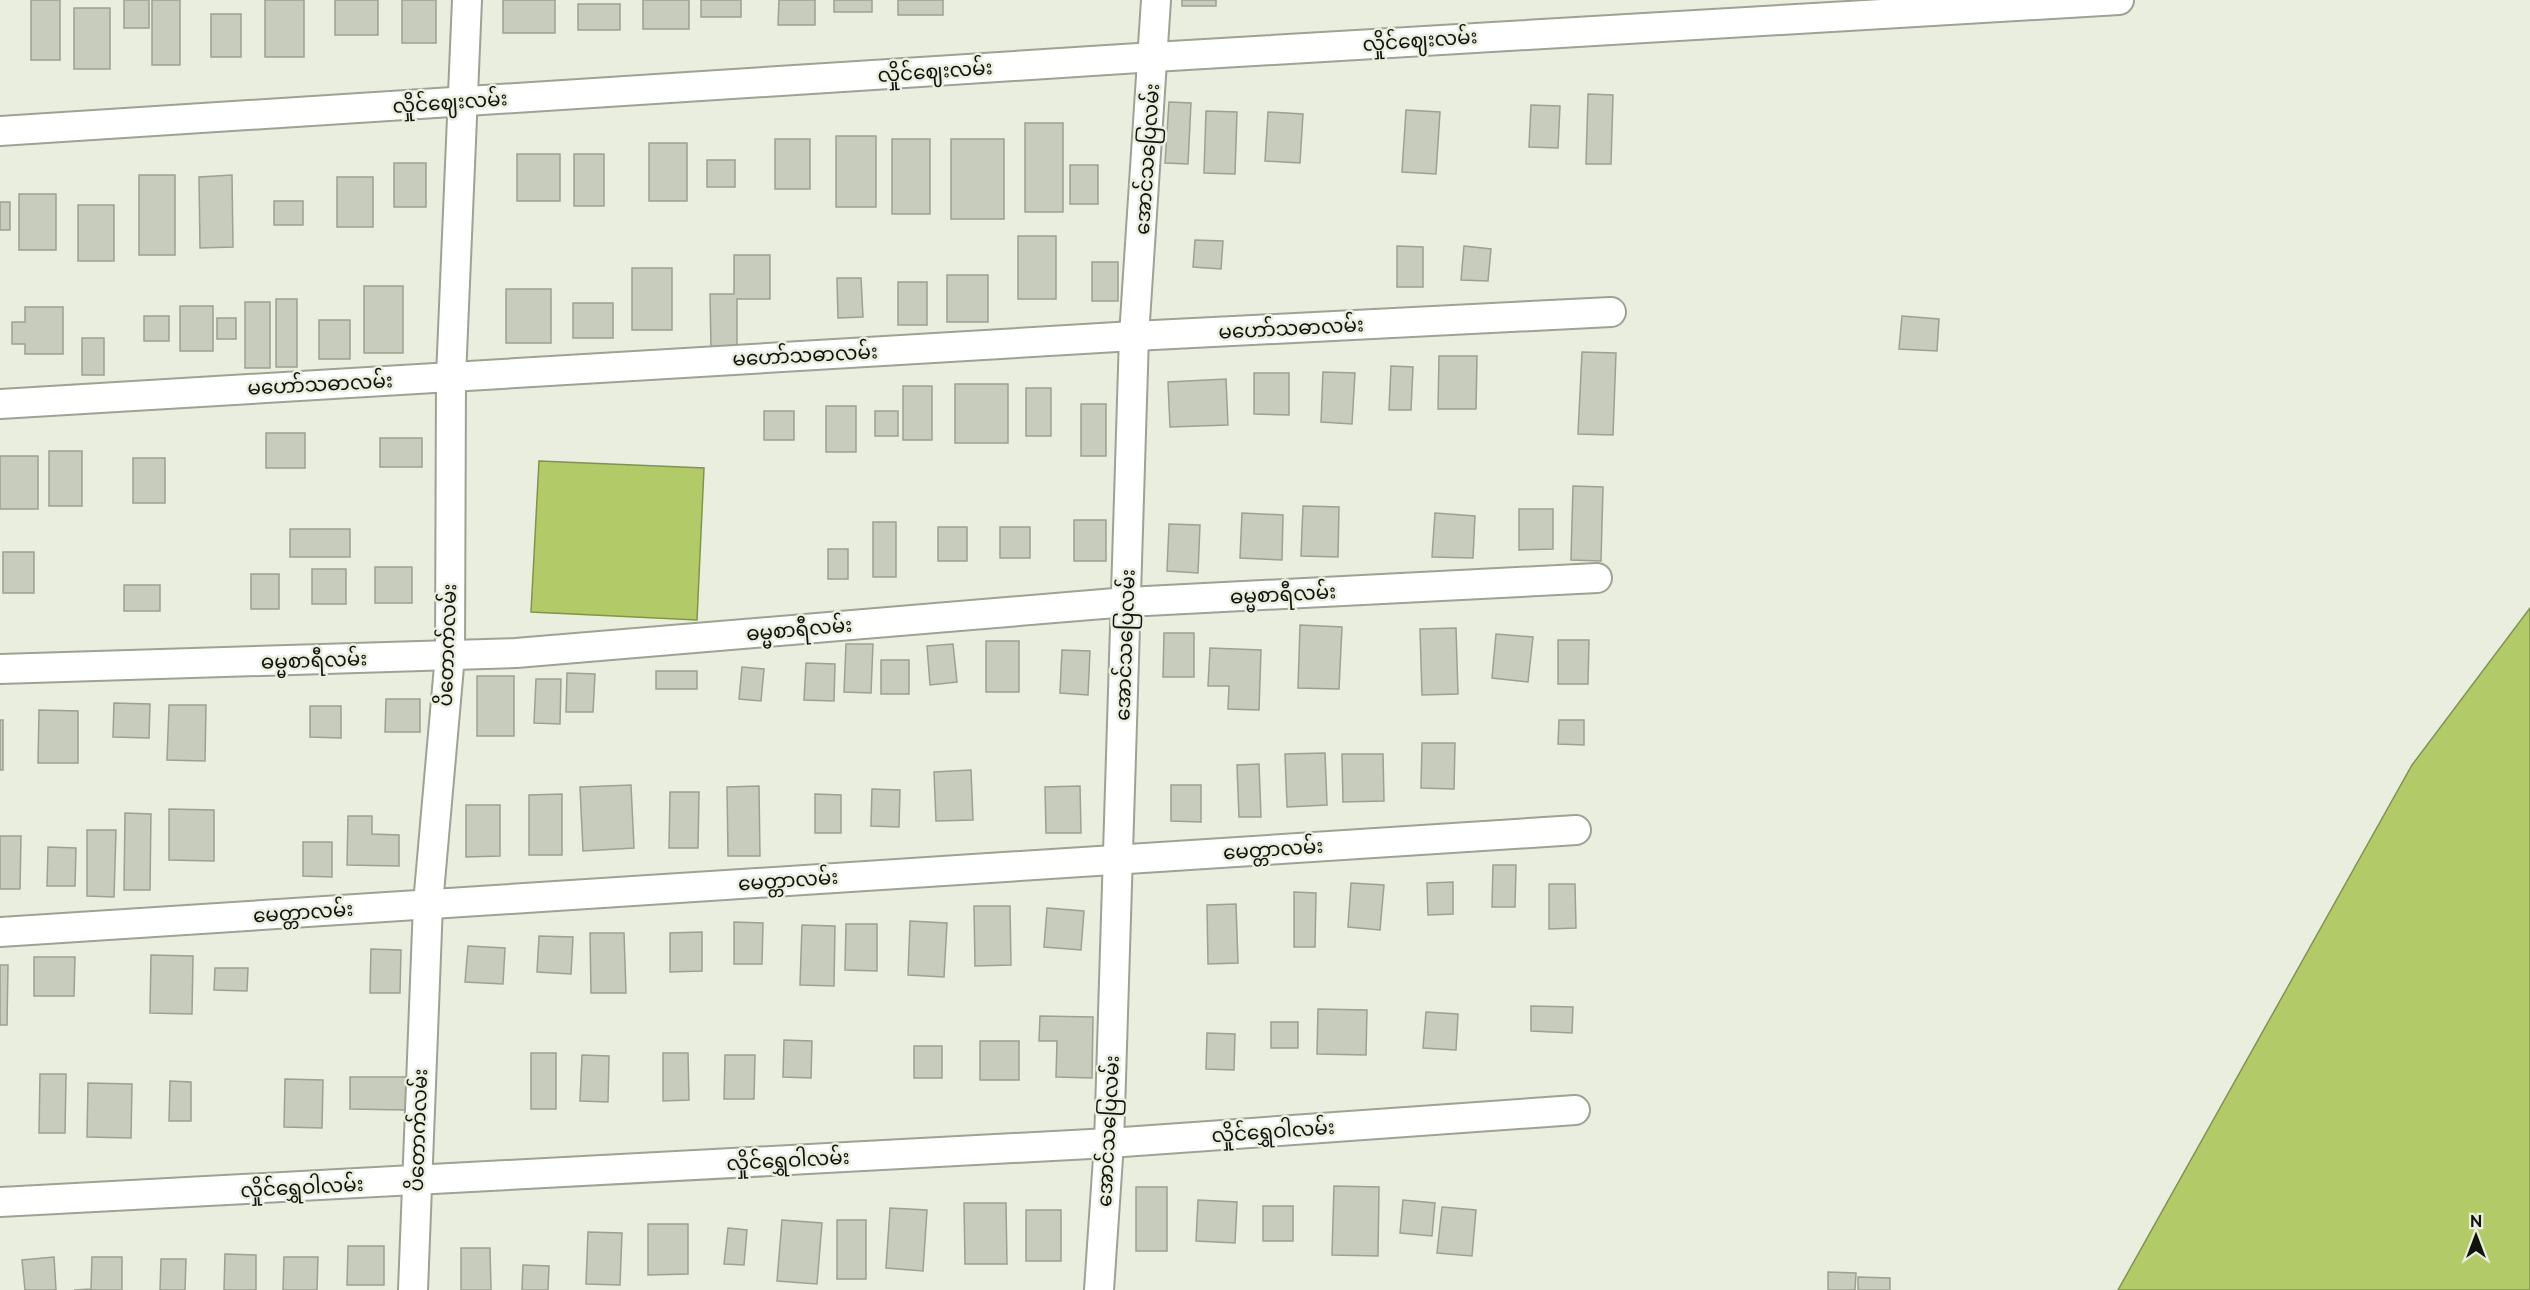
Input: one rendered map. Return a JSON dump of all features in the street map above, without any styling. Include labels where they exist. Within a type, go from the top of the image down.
[{"type":"street","name":"ပိတောက်လမ်း","points":[[413,1290],[428,904],[450,656],[451,376],[467,0]]},
{"type":"street","name":"အောင်သပြေလမ်း","points":[[1099,1290],[1109,1143],[1134,336],[1156,0]]},
{"type":"street","name":"လှိုင်ဈေးလမ်း","points":[[0,131],[1154,57],[1871,6],[2119,0]]},
{"type":"street","name":"မဟော်သဓာလမ်း","points":[[0,404],[1134,336],[1611,312]]},
{"type":"street","name":"ဓမ္မစာရီလမ်း","points":[[0,669],[528,652],[1127,602],[1597,578]]},
{"type":"street","name":"မေတ္တာလမ်း","points":[[0,932],[1576,830]]},
{"type":"street","name":"လှိုင်ရွှေဝါလမ်း","points":[[0,1202],[1109,1143],[1575,1110]]},
{"type":"shaded area","points":[[539,461],[704,468],[697,620],[531,612]]},
{"type":"shaded area","points":[[2530,608],[2530,1290],[2118,1290],[2412,765]]},
{"type":"building","points":[[31,0],[60,0],[60,60],[31,60]]},
{"type":"building","points":[[124,0],[149,0],[149,28],[124,28]]},
{"type":"building","points":[[152,0],[180,0],[180,65],[152,65]]},
{"type":"building","points":[[265,0],[304,0],[304,57],[265,57]]},
{"type":"building","points":[[335,0],[378,0],[378,35],[335,35]]},
{"type":"building","points":[[402,0],[436,0],[436,43],[402,43]]},
{"type":"building","points":[[503,0],[555,0],[555,33],[503,33]]},
{"type":"building","points":[[643,0],[689,0],[689,29],[643,29]]},
{"type":"building","points":[[701,0],[741,0],[741,17],[701,17]]},
{"type":"building","points":[[779,0],[815,0],[815,25],[778,25]]},
{"type":"building","points":[[834,0],[872,0],[872,12],[834,12]]},
{"type":"building","points":[[898,0],[943,0],[943,15],[898,15]]},
{"type":"building","points":[[1182,0],[1216,0],[1216,6],[1182,6]]},
{"type":"building","points":[[578,4],[620,4],[620,30],[578,30]]},
{"type":"building","points":[[74,8],[110,8],[110,69],[74,69]]},
{"type":"building","points":[[211,14],[241,14],[241,57],[211,57]]},
{"type":"building","points":[[1588,94],[1613,95],[1611,164],[1586,164]]},
{"type":"building","points":[[1169,102],[1191,103],[1188,164],[1165,163]]},
{"type":"building","points":[[1531,105],[1560,106],[1558,148],[1529,147]]},
{"type":"building","points":[[1406,110],[1440,112],[1436,174],[1402,172]]},
{"type":"building","points":[[1206,111],[1237,112],[1235,174],[1204,173]]},
{"type":"building","points":[[1268,112],[1303,114],[1300,163],[1265,161]]},
{"type":"building","points":[[1025,123],[1063,123],[1063,212],[1025,212]]},
{"type":"building","points":[[836,136],[876,136],[876,207],[836,207]]},
{"type":"building","points":[[775,139],[810,139],[810,189],[775,189]]},
{"type":"building","points":[[892,139],[930,139],[930,214],[892,214]]},
{"type":"building","points":[[951,139],[1004,139],[1004,219],[951,219]]},
{"type":"building","points":[[649,143],[687,143],[687,201],[649,201]]},
{"type":"building","points":[[517,154],[560,154],[560,201],[517,201]]},
{"type":"building","points":[[574,154],[604,154],[604,206],[574,206]]},
{"type":"building","points":[[707,160],[735,160],[735,187],[707,187]]},
{"type":"building","points":[[394,163],[426,163],[426,207],[394,207]]},
{"type":"building","points":[[1070,165],[1098,165],[1098,204],[1070,204]]},
{"type":"building","points":[[139,175],[175,175],[175,255],[139,255]]},
{"type":"building","points":[[232,175],[233,247],[200,248],[199,177]]},
{"type":"building","points":[[337,177],[373,177],[373,227],[337,227]]},
{"type":"building","points":[[19,194],[56,194],[56,250],[19,250]]},
{"type":"building","points":[[274,201],[303,201],[303,225],[274,225]]},
{"type":"building","points":[[0,202],[10,202],[10,230],[0,230]]},
{"type":"building","points":[[78,205],[114,205],[114,261],[78,261]]},
{"type":"building","points":[[1018,236],[1056,236],[1056,299],[1018,299]]},
{"type":"building","points":[[1195,240],[1223,241],[1221,269],[1193,267]]},
{"type":"building","points":[[1397,246],[1423,247],[1423,287],[1397,287]]},
{"type":"building","points":[[1464,246],[1491,249],[1488,281],[1461,280]]},
{"type":"building","points":[[734,255],[770,255],[770,299],[737,299],[737,348],[711,349],[710,294],[734,294]]},
{"type":"building","points":[[1092,262],[1118,262],[1118,301],[1092,301]]},
{"type":"building","points":[[632,268],[672,268],[672,330],[632,330]]},
{"type":"building","points":[[947,275],[988,275],[988,322],[947,322]]},
{"type":"building","points":[[837,278],[861,278],[863,317],[838,318]]},
{"type":"building","points":[[898,282],[927,282],[927,325],[898,325]]},
{"type":"building","points":[[364,286],[403,286],[403,353],[364,353]]},
{"type":"building","points":[[506,289],[551,289],[551,343],[506,343]]},
{"type":"building","points":[[276,299],[297,299],[297,367],[276,367]]},
{"type":"building","points":[[245,302],[270,302],[270,368],[245,368]]},
{"type":"building","points":[[573,303],[613,303],[613,338],[573,338]]},
{"type":"building","points":[[180,306],[213,306],[213,351],[180,351]]},
{"type":"building","points":[[25,307],[63,307],[63,354],[25,354],[25,344],[12,344],[12,322],[25,322]]},
{"type":"building","points":[[144,316],[169,316],[169,341],[144,341]]},
{"type":"building","points":[[1902,316],[1939,319],[1937,351],[1899,349]]},
{"type":"building","points":[[217,318],[236,318],[236,339],[217,339]]},
{"type":"building","points":[[319,320],[350,320],[350,359],[319,359]]},
{"type":"building","points":[[82,338],[104,338],[104,375],[82,375]]},
{"type":"building","points":[[1582,352],[1616,353],[1613,435],[1578,434]]},
{"type":"building","points":[[1439,356],[1477,356],[1476,409],[1438,409]]},
{"type":"building","points":[[1391,366],[1413,367],[1411,410],[1389,410]]},
{"type":"building","points":[[1323,372],[1355,373],[1352,424],[1321,422]]},
{"type":"building","points":[[1254,373],[1289,373],[1289,415],[1254,414]]},
{"type":"building","points":[[1226,379],[1228,425],[1170,427],[1168,382]]},
{"type":"building","points":[[955,384],[1008,384],[1008,443],[955,443]]},
{"type":"building","points":[[903,386],[932,386],[932,440],[903,440]]},
{"type":"building","points":[[1026,388],[1051,388],[1051,436],[1026,436]]},
{"type":"building","points":[[1081,404],[1106,404],[1106,456],[1081,456]]},
{"type":"building","points":[[826,406],[856,406],[856,452],[826,452]]},
{"type":"building","points":[[764,411],[794,411],[794,440],[764,440]]},
{"type":"building","points":[[875,411],[898,411],[898,436],[875,436]]},
{"type":"building","points":[[266,433],[305,433],[305,468],[266,468]]},
{"type":"building","points":[[380,438],[422,438],[422,467],[380,467]]},
{"type":"building","points":[[49,451],[82,451],[82,506],[49,506]]},
{"type":"building","points":[[0,456],[38,456],[38,509],[0,509]]},
{"type":"building","points":[[133,458],[165,458],[165,503],[133,503]]},
{"type":"building","points":[[1573,486],[1603,487],[1601,561],[1571,560]]},
{"type":"building","points":[[1303,506],[1339,507],[1338,557],[1301,556]]},
{"type":"building","points":[[1519,509],[1553,509],[1553,549],[1519,550]]},
{"type":"building","points":[[1242,513],[1283,515],[1282,560],[1240,558]]},
{"type":"building","points":[[1435,513],[1475,516],[1473,558],[1432,557]]},
{"type":"building","points":[[1074,520],[1106,520],[1106,561],[1074,561]]},
{"type":"building","points":[[873,522],[896,522],[896,577],[873,577]]},
{"type":"building","points":[[1169,524],[1200,525],[1198,573],[1167,571]]},
{"type":"building","points":[[938,527],[967,527],[967,561],[938,561]]},
{"type":"building","points":[[1000,527],[1030,527],[1030,558],[1000,558]]},
{"type":"building","points":[[290,529],[350,529],[350,557],[290,557]]},
{"type":"building","points":[[828,549],[848,549],[848,579],[828,579]]},
{"type":"building","points":[[3,552],[34,552],[34,593],[3,593]]},
{"type":"building","points":[[375,567],[412,567],[412,603],[375,603]]},
{"type":"building","points":[[312,569],[346,569],[346,604],[312,604]]},
{"type":"building","points":[[251,574],[279,574],[279,609],[251,609]]},
{"type":"building","points":[[124,585],[160,585],[160,611],[124,611]]},
{"type":"building","points":[[1300,625],[1342,627],[1339,689],[1298,688]]},
{"type":"building","points":[[1456,628],[1458,694],[1422,695],[1420,629]]},
{"type":"building","points":[[1164,633],[1194,633],[1194,677],[1163,677]]},
{"type":"building","points":[[1496,634],[1533,637],[1528,682],[1492,678]]},
{"type":"building","points":[[1558,640],[1589,640],[1588,684],[1558,684]]},
{"type":"building","points":[[986,641],[1019,641],[1019,692],[986,692]]},
{"type":"building","points":[[846,644],[873,644],[871,693],[844,692]]},
{"type":"building","points":[[953,644],[957,682],[930,685],[927,646]]},
{"type":"building","points":[[1210,648],[1261,650],[1259,710],[1228,709],[1229,686],[1208,686]]},
{"type":"building","points":[[1062,650],[1090,651],[1088,695],[1060,693]]},
{"type":"building","points":[[881,660],[909,660],[909,694],[881,694]]},
{"type":"building","points":[[806,663],[835,664],[834,701],[804,700]]},
{"type":"building","points":[[742,667],[764,669],[761,701],[739,699]]},
{"type":"building","points":[[656,671],[697,671],[697,689],[656,689]]},
{"type":"building","points":[[567,673],[595,674],[593,712],[566,712]]},
{"type":"building","points":[[477,676],[514,676],[514,736],[477,736]]},
{"type":"building","points":[[536,679],[561,679],[560,724],[534,723]]},
{"type":"building","points":[[386,699],[420,699],[420,732],[385,732]]},
{"type":"building","points":[[114,703],[150,704],[149,738],[113,737]]},
{"type":"building","points":[[169,705],[206,705],[205,761],[167,760]]},
{"type":"building","points":[[310,706],[341,706],[341,738],[310,737]]},
{"type":"building","points":[[39,710],[78,711],[78,763],[38,763]]},
{"type":"building","points":[[0,720],[3,720],[3,770],[0,770]]},
{"type":"building","points":[[1559,720],[1584,720],[1584,745],[1558,744]]},
{"type":"building","points":[[1422,743],[1455,743],[1454,789],[1421,788]]},
{"type":"building","points":[[1325,753],[1327,805],[1287,807],[1285,754]]},
{"type":"building","points":[[1342,754],[1383,754],[1384,801],[1343,802]]},
{"type":"building","points":[[1259,764],[1261,817],[1239,817],[1237,765]]},
{"type":"building","points":[[971,770],[973,820],[936,821],[934,772]]},
{"type":"building","points":[[631,785],[634,848],[583,851],[580,787]]},
{"type":"building","points":[[1171,785],[1201,785],[1201,822],[1171,821]]},
{"type":"building","points":[[759,786],[760,856],[728,856],[727,787]]},
{"type":"building","points":[[1080,786],[1081,833],[1046,833],[1045,787]]},
{"type":"building","points":[[872,789],[900,790],[899,827],[871,826]]},
{"type":"building","points":[[670,792],[699,792],[698,848],[669,848]]},
{"type":"building","points":[[562,794],[562,855],[529,855],[529,795]]},
{"type":"building","points":[[815,794],[841,795],[841,833],[815,833]]},
{"type":"building","points":[[466,805],[500,805],[500,856],[466,857]]},
{"type":"building","points":[[169,809],[214,810],[214,861],[169,860]]},
{"type":"building","points":[[125,813],[151,814],[150,890],[124,890]]},
{"type":"building","points":[[348,816],[372,816],[372,834],[399,835],[399,866],[347,865]]},
{"type":"building","points":[[87,830],[116,830],[114,897],[87,896]]},
{"type":"building","points":[[0,836],[21,836],[20,889],[0,889]]},
{"type":"building","points":[[303,842],[332,842],[332,877],[303,876]]},
{"type":"building","points":[[48,847],[76,848],[75,886],[47,886]]},
{"type":"building","points":[[1493,865],[1516,865],[1515,907],[1492,907]]},
{"type":"building","points":[[1453,882],[1453,914],[1428,915],[1427,883]]},
{"type":"building","points":[[1351,883],[1384,885],[1380,930],[1348,927]]},
{"type":"building","points":[[1549,884],[1575,884],[1576,928],[1549,929]]},
{"type":"building","points":[[1294,892],[1316,893],[1315,947],[1294,947]]},
{"type":"building","points":[[1236,904],[1238,963],[1208,964],[1207,905]]},
{"type":"building","points":[[974,906],[1010,906],[1011,965],[975,966]]},
{"type":"building","points":[[1047,908],[1084,911],[1081,950],[1044,947]]},
{"type":"building","points":[[910,921],[947,923],[944,977],[908,975]]},
{"type":"building","points":[[734,922],[763,923],[762,964],[734,964]]},
{"type":"building","points":[[846,924],[877,924],[877,971],[845,970]]},
{"type":"building","points":[[802,925],[835,926],[834,986],[800,985]]},
{"type":"building","points":[[702,932],[702,971],[670,972],[670,933]]},
{"type":"building","points":[[590,933],[624,933],[626,993],[591,993]]},
{"type":"building","points":[[539,936],[573,937],[571,974],[537,972]]},
{"type":"building","points":[[468,946],[505,948],[503,984],[465,982]]},
{"type":"building","points":[[371,949],[401,950],[400,993],[370,993]]},
{"type":"building","points":[[151,955],[193,956],[192,1014],[150,1013]]},
{"type":"building","points":[[34,957],[75,957],[74,996],[34,996]]},
{"type":"building","points":[[0,965],[8,965],[7,1025],[0,1025]]},
{"type":"building","points":[[215,968],[248,968],[247,991],[214,990]]},
{"type":"building","points":[[1531,1006],[1573,1007],[1572,1033],[1531,1031]]},
{"type":"building","points":[[1318,1009],[1367,1010],[1366,1055],[1317,1054]]},
{"type":"building","points":[[1426,1012],[1458,1014],[1456,1050],[1423,1048]]},
{"type":"building","points":[[1040,1016],[1093,1017],[1092,1078],[1056,1077],[1057,1041],[1039,1041]]},
{"type":"building","points":[[1271,1022],[1298,1022],[1298,1048],[1271,1048]]},
{"type":"building","points":[[1207,1033],[1235,1034],[1234,1070],[1206,1069]]},
{"type":"building","points":[[784,1040],[812,1041],[811,1078],[783,1077]]},
{"type":"building","points":[[980,1041],[1019,1041],[1019,1080],[980,1080]]},
{"type":"building","points":[[914,1046],[942,1046],[942,1078],[914,1078]]},
{"type":"building","points":[[531,1053],[556,1053],[556,1109],[531,1109]]},
{"type":"building","points":[[663,1053],[688,1053],[689,1100],[663,1101]]},
{"type":"building","points":[[582,1055],[609,1056],[608,1102],[580,1101]]},
{"type":"building","points":[[725,1055],[755,1055],[754,1099],[724,1099]]},
{"type":"building","points":[[40,1074],[66,1074],[65,1133],[39,1133]]},
{"type":"building","points":[[350,1077],[407,1077],[406,1110],[350,1109]]},
{"type":"building","points":[[285,1079],[323,1080],[322,1128],[284,1127]]},
{"type":"building","points":[[170,1081],[191,1082],[191,1121],[169,1121]]},
{"type":"building","points":[[88,1083],[132,1084],[131,1138],[87,1137]]},
{"type":"building","points":[[1334,1186],[1379,1187],[1378,1256],[1332,1255]]},
{"type":"building","points":[[1136,1187],[1167,1187],[1167,1251],[1136,1251]]},
{"type":"building","points":[[1198,1200],[1237,1202],[1235,1243],[1196,1241]]},
{"type":"building","points":[[1403,1200],[1435,1203],[1432,1236],[1400,1233]]},
{"type":"building","points":[[964,1203],[1006,1203],[1007,1264],[965,1264]]},
{"type":"building","points":[[1263,1206],[1293,1206],[1293,1241],[1263,1241]]},
{"type":"building","points":[[1442,1207],[1476,1210],[1472,1256],[1437,1253]]},
{"type":"building","points":[[890,1208],[927,1210],[923,1271],[886,1268]]},
{"type":"building","points":[[1026,1210],[1061,1210],[1061,1261],[1026,1261]]},
{"type":"building","points":[[782,1220],[822,1223],[817,1284],[777,1281]]},
{"type":"building","points":[[837,1220],[866,1220],[866,1279],[837,1279]]},
{"type":"building","points":[[648,1224],[688,1224],[688,1274],[648,1275]]},
{"type":"building","points":[[728,1228],[747,1230],[744,1265],[724,1264]]},
{"type":"building","points":[[588,1232],[622,1233],[620,1285],[586,1284]]},
{"type":"building","points":[[348,1246],[384,1246],[384,1285],[347,1285]]},
{"type":"building","points":[[461,1248],[490,1248],[491,1290],[461,1290]]},
{"type":"building","points":[[225,1254],[256,1255],[256,1290],[224,1290]]},
{"type":"building","points":[[54,1257],[56,1290],[25,1290],[22,1260]]},
{"type":"building","points":[[92,1257],[122,1257],[122,1290],[74,1290],[91,1289]]},
{"type":"building","points":[[284,1257],[318,1257],[317,1290],[283,1290]]},
{"type":"building","points":[[161,1259],[186,1259],[185,1290],[160,1290]]},
{"type":"building","points":[[523,1265],[549,1266],[548,1290],[522,1290]]},
{"type":"building","points":[[1828,1272],[1856,1273],[1855,1290],[1828,1290]]},
{"type":"building","points":[[1858,1277],[1890,1278],[1890,1290],[1858,1290]]}]
